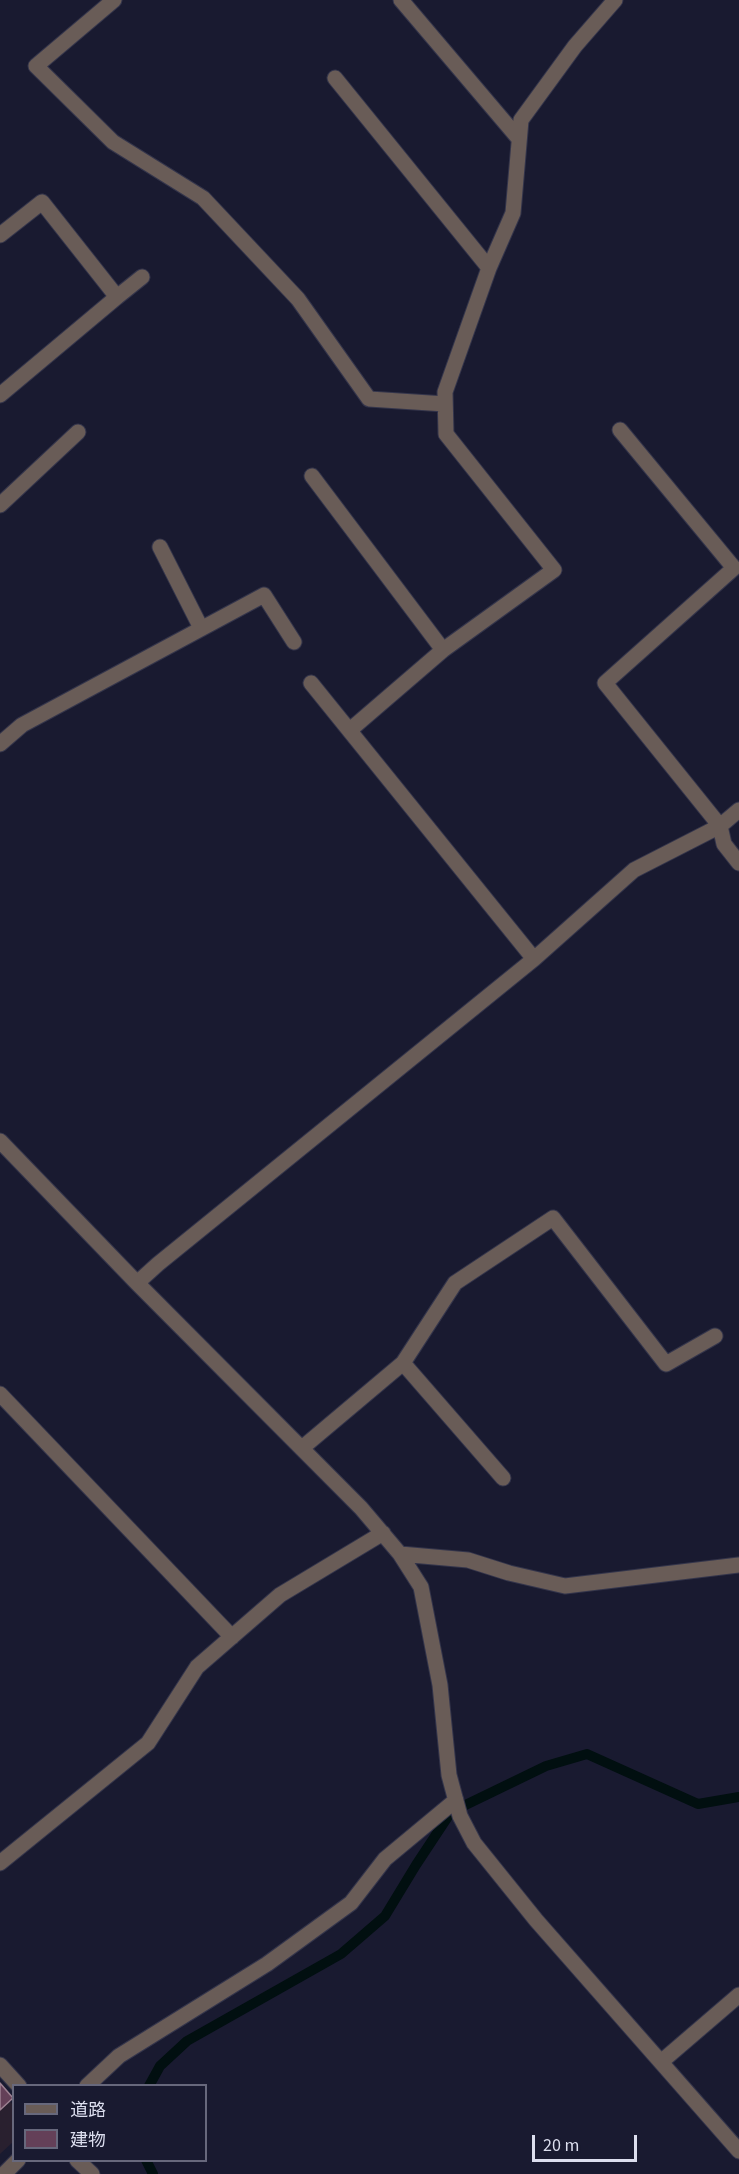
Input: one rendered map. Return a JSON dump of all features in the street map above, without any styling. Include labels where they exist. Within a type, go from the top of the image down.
[{"type":"street","points":[[114,0],[36,66],[113,142],[203,198],[298,299],[369,399],[445,404]]},
{"type":"street","points":[[401,0],[519,139]]},
{"type":"street","points":[[350,730],[443,650],[554,570],[446,434],[445,392],[489,268],[513,213],[520,120],[575,46],[615,0]]},
{"type":"street","points":[[335,78],[489,268]]},
{"type":"street","points":[[0,235],[42,202],[117,297]]},
{"type":"street","points":[[0,394],[142,277]]},
{"type":"street","points":[[620,430],[736,571],[605,683],[720,826],[724,844],[739,863]]},
{"type":"street","points":[[0,506],[78,432]]},
{"type":"street","points":[[312,476],[443,650]]},
{"type":"street","points":[[160,547],[201,628]]},
{"type":"street","points":[[0,744],[22,725],[264,595],[294,642]]},
{"type":"street","points":[[311,683],[534,959]]},
{"type":"street","points":[[137,1283],[167,1256],[534,959],[633,870],[720,826],[739,810]]},
{"type":"street","points":[[0,1141],[137,1283],[362,1508],[400,1554],[421,1587],[440,1685],[449,1775],[460,1816],[474,1843],[536,1920],[739,2151]]},
{"type":"street","points":[[302,1448],[403,1363],[455,1283],[553,1218],[666,1364],[715,1336]]},
{"type":"street","points":[[403,1363],[503,1478]]},
{"type":"street","points":[[0,1394],[232,1637]]},
{"type":"street","points":[[0,1863],[148,1743],[197,1667],[280,1594],[383,1533]]},
{"type":"street","points":[[400,1554],[468,1560],[509,1573],[565,1586],[739,1565]]},
{"type":"street","points":[[88,2084],[119,2056],[267,1964],[351,1903],[385,1859],[456,1800]]},
{"type":"street","points":[[661,2062],[739,1995]]},
{"type":"street","points":[[0,2066],[18,2084]]},
{"type":"street","points":[[3,2174],[16,2162]]},
{"type":"street","points":[[79,2162],[92,2174]]},
{"type":"shaded area","points":[[0,2090],[12,2104],[12,2143],[0,2154]]},
{"type":"building","points":[[0,2083],[12,2099],[0,2110]]},
{"type":"waterway","points":[[150,2084],[160,2066],[187,2041],[341,1954],[385,1916],[451,1812],[546,1766],[587,1754],[698,1804],[739,1797]]},
{"type":"waterway","points":[[147,2162],[153,2174]]}]
